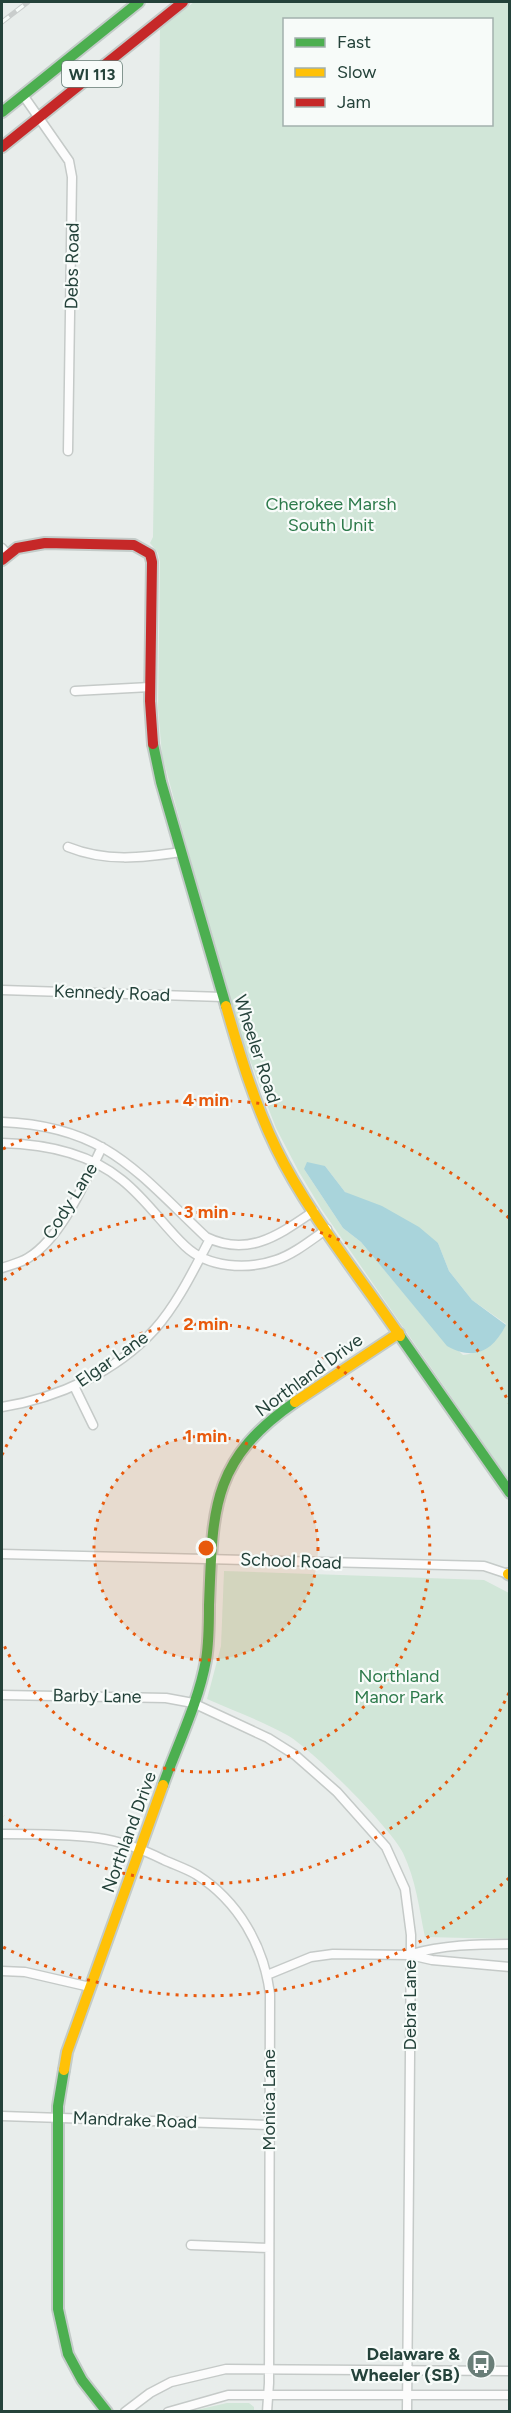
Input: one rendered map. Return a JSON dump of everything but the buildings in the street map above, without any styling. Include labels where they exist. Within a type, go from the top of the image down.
[{"type":"street","name":"WI 113","points":[[2,112],[140,2]]},
{"type":"street","name":"WI 113","points":[[2,147],[183,2]]},
{"type":"street","name":"Debs Road","points":[[23,95],[69,161],[72,177],[68,452]]},
{"type":"street","name":"Wheeler Road","points":[[4,554],[17,548],[45,543],[134,545],[147,551],[153,562],[150,687],[155,754],[223,997],[261,1118],[294,1181],[510,1493]]},
{"type":"street","points":[[75,691],[150,687]]},
{"type":"street","points":[[68,847],[88,855],[104,857],[150,857],[181,852]]},
{"type":"street","name":"Kennedy Road","points":[[2,990],[223,997]]},
{"type":"street","points":[[2,1122],[58,1128],[84,1137],[102,1147],[147,1180],[210,1239],[239,1245],[268,1240],[314,1211]]},
{"type":"street","points":[[2,1143],[43,1145],[71,1152],[94,1164],[121,1179],[187,1248],[200,1257],[222,1264],[260,1265],[278,1260],[327,1229]]},
{"type":"street","name":"Cody Lane","points":[[2,1268],[26,1259],[47,1242],[56,1231],[102,1147]]},
{"type":"street","name":"Elgar Lane","points":[[2,1407],[58,1394],[74,1386],[114,1362],[154,1330],[171,1307],[210,1239]]},
{"type":"street","name":"Northland Drive","points":[[107,2412],[75,2369],[65,2346],[60,2319],[58,2117],[59,2096],[67,2052],[193,1703],[206,1660],[212,1530],[220,1491],[235,1459],[249,1440],[285,1409],[399,1333]]},
{"type":"street","points":[[74,1386],[93,1425]]},
{"type":"street","name":"School Road","points":[[2,1554],[484,1566],[509,1574]]},
{"type":"street","name":"Barby Lane","points":[[2,1695],[147,1697],[193,1703]]},
{"type":"street","name":"Debra Lane","points":[[193,1703],[268,1738],[296,1755],[337,1792],[379,1837],[405,1889],[409,1910],[410,1955],[407,2412]]},
{"type":"street","name":"Monica Lane","points":[[2,1834],[99,1838],[140,1850],[196,1874],[221,1895],[243,1919],[254,1942],[267,1975],[270,1994],[267,2412]]},
{"type":"street","points":[[410,1955],[436,1948],[510,1944]]},
{"type":"street","points":[[267,1975],[303,1959],[320,1955],[410,1955],[432,1960],[510,1967]]},
{"type":"street","points":[[2,1971],[36,1974],[90,1987]]},
{"type":"street","name":"Mandrake Road","points":[[2,2116],[269,2125]]},
{"type":"street","points":[[191,2245],[268,2248]]},
{"type":"street","points":[[125,2412],[150,2393],[171,2382],[226,2369],[510,2371]]},
{"type":"street","points":[[168,2412],[212,2398],[268,2393],[510,2395]]},
{"type":"green space","name":"Cherokee Marsh South Unit","points":[[194,2],[509,2],[509,1480],[322,1210],[299,1172],[276,1128],[234,1019],[162,755],[158,708],[160,562],[158,553],[150,543],[153,537],[160,29]],"holes":[[[325,1166],[345,1192],[438,1243],[449,1271],[472,1300],[506,1324],[494,1342],[477,1352],[463,1355],[426,1320],[361,1242],[343,1228],[304,1169]]]},
{"type":"green space","name":"Northland Manor Park","points":[[224,1571],[484,1580],[509,1593],[509,1939],[425,1937],[414,1884],[403,1853],[396,1841],[368,1808],[299,1743],[258,1721],[207,1699],[221,1646]]},
{"type":"green space","points":[[227,2403],[249,2403],[254,2407],[254,2411],[192,2411]]},
{"type":"water","points":[[307,1162],[325,1166],[345,1192],[382,1206],[419,1227],[438,1243],[449,1271],[472,1300],[506,1325],[495,1342],[474,1353],[457,1351],[447,1346],[361,1242],[343,1228],[304,1169]]},
{"type":"railway","points":[[2,22],[28,2]]},
{"type":"traffic: fast","points":[[2,112],[139,2]]},
{"type":"traffic: fast","points":[[153,744],[161,782],[226,1006]]},
{"type":"traffic: fast","points":[[400,1336],[510,1493]]},
{"type":"traffic: fast","points":[[163,1785],[203,1676],[208,1639],[212,1542],[222,1490],[231,1467],[246,1445],[267,1424],[295,1402]]},
{"type":"traffic: fast","points":[[64,2070],[58,2106],[58,2309],[68,2354],[82,2380],[107,2412]]},
{"type":"traffic: slow","points":[[226,1006],[254,1096],[276,1148],[318,1220],[400,1336]]},
{"type":"traffic: slow","points":[[295,1402],[399,1333]]},
{"type":"traffic: slow","points":[[64,2070],[67,2052],[163,1785]]},
{"type":"traffic: jam","points":[[2,147],[183,2]]},
{"type":"traffic: jam","points":[[2,560],[17,548],[45,543],[134,545],[150,554],[152,562],[150,701],[153,744]]},
{"type":"place","name":"Delaware & Wheeler (SB)","points":[[481,2364]]}]
